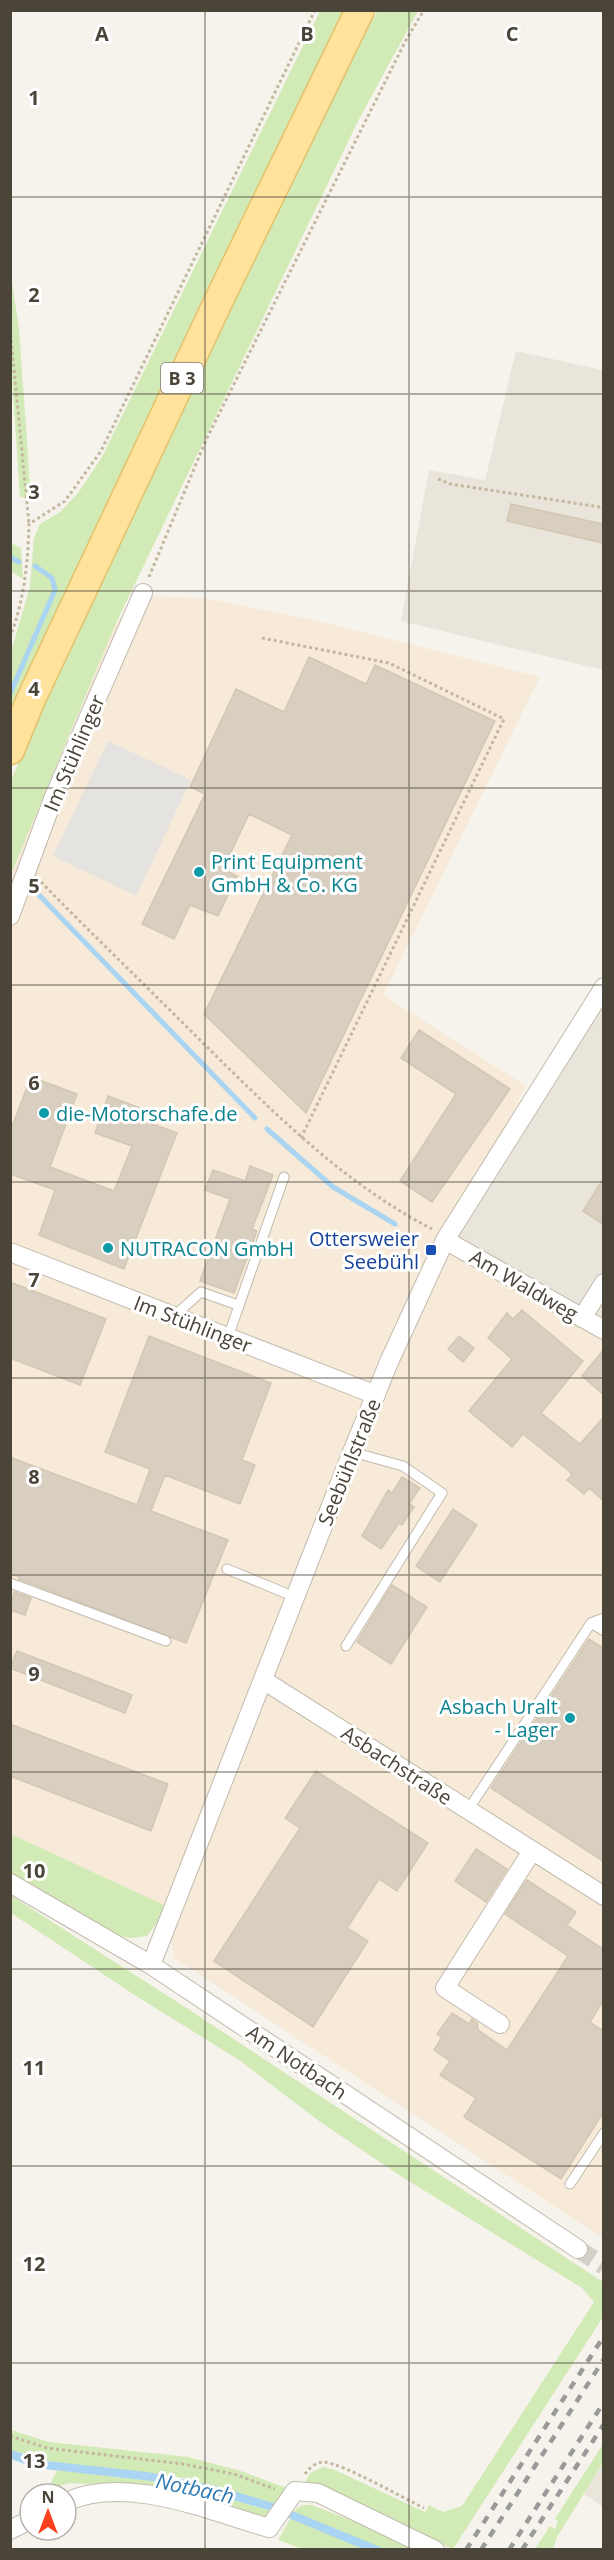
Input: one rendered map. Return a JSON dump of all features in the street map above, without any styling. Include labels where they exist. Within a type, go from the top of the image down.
[{"type":"main road","name":"B 3","points":[[10,750],[36,688],[208,323],[360,10]]},
{"type":"street","name":"Im Stühlinger","points":[[10,916],[53,799],[143,593]]},
{"type":"street","name":"Seebühlstraße","points":[[151,1965],[352,1452],[446,1238],[603,987]]},
{"type":"street","name":"Am Waldweg","points":[[446,1238],[603,1330]]},
{"type":"street","name":"Im Stühlinger","points":[[10,1252],[376,1395]]},
{"type":"street","points":[[582,1318],[603,1283]]},
{"type":"street","name":"Asbachstraße","points":[[263,1680],[603,1896]]},
{"type":"street","points":[[500,2024],[445,1988],[532,1851]]},
{"type":"street","name":"Am Notbach","points":[[10,1883],[151,1965],[578,2249]]},
{"type":"street","points":[[78,2497],[102,2492],[148,2493],[269,2528],[293,2493],[318,2493],[435,2550]]},
{"type":"lane","points":[[228,1337],[284,1177]]},
{"type":"lane","points":[[174,1316],[201,1292],[238,1305]]},
{"type":"lane","points":[[346,1646],[442,1493],[404,1466],[352,1452]]},
{"type":"lane","points":[[227,1569],[295,1597]]},
{"type":"lane","points":[[10,1583],[166,1641]]},
{"type":"lane","points":[[468,1810],[591,1623],[603,1618]]},
{"type":"lane","points":[[591,1623],[603,1631]]},
{"type":"lane","points":[[570,2184],[603,2133]]},
{"type":"path","points":[[29,524],[65,501],[101,451],[315,10]]},
{"type":"path","points":[[143,593],[206,440],[401,50],[424,10]]},
{"type":"path","points":[[10,328],[29,524],[26,581],[19,615],[10,638]]},
{"type":"path","points":[[438,478],[450,484],[559,502],[600,507],[603,505]]},
{"type":"path","points":[[262,638],[389,663],[504,719],[301,1137]]},
{"type":"path","points":[[27,869],[301,1137],[357,1183],[404,1215],[446,1238]]},
{"type":"path","points":[[10,2436],[47,2448],[183,2464],[234,2474],[293,2493],[309,2468],[322,2462],[339,2467],[424,2508]]},
{"type":"shaded area","points":[[516,351],[603,370],[603,670],[401,621],[429,470],[485,480]]},
{"type":"shaded area","points":[[139,595],[210,599],[322,622],[540,677],[383,995],[526,1086],[449,1246],[603,1336],[603,2238],[174,1958],[164,1905],[13,1835],[11,1830],[11,874],[116,623]]},
{"type":"shaded area","points":[[108,741],[191,780],[136,896],[53,856]]},
{"type":"shaded area","points":[[603,981],[603,1335],[449,1246]]},
{"type":"shaded area","points":[[603,2463],[603,2507],[584,2494]]},
{"type":"green space","points":[[320,11],[348,11],[11,722],[11,651],[30,587],[34,538],[40,524],[60,512],[78,493],[102,457]]},
{"type":"green space","points":[[378,11],[418,11],[358,121],[116,623],[11,874],[11,781],[64,652],[365,31]]},
{"type":"green space","points":[[10,269],[19,329],[31,498],[20,497],[11,364]]},
{"type":"green space","points":[[11,543],[21,548],[23,579],[11,571]]},
{"type":"green space","points":[[10,1830],[13,1835],[164,1905],[160,1919],[147,1936],[131,1938],[113,1935],[11,1875]]},
{"type":"green space","points":[[10,1895],[185,2007],[603,2282],[603,2317],[453,2549],[303,2487],[310,2473],[323,2467],[335,2470],[425,2512],[429,2505],[443,2512],[462,2506],[594,2302],[582,2288],[399,2175],[319,2121],[239,2060],[133,1994],[11,1913]]},
{"type":"green space","points":[[11,2430],[49,2442],[188,2457],[241,2471],[289,2489],[278,2505],[184,2478],[46,2461],[11,2450]]},
{"type":"green space","points":[[603,2444],[603,2463],[557,2537],[553,2549],[535,2549],[550,2526],[555,2529],[558,2521],[555,2519]]},
{"type":"green space","points":[[57,2470],[178,2484],[272,2511],[269,2521],[141,2488],[52,2482]]},
{"type":"green space","points":[[303,2505],[312,2505],[424,2549],[303,2549],[278,2540],[296,2509]]},
{"type":"water","name":"Notbach","points":[[11,2450],[46,2461],[147,2472],[217,2486],[273,2503],[385,2549],[363,2549],[272,2511],[178,2484],[36,2468],[11,2459]]},
{"type":"building","points":[[511,504],[603,524],[603,543],[507,521]]},
{"type":"building","points":[[309,657],[366,684],[375,665],[495,721],[306,1113],[204,1014],[292,835],[249,814],[223,869],[237,876],[218,916],[190,905],[174,939],[142,924],[205,794],[190,787],[236,689],[284,712]]},
{"type":"building","points":[[419,1030],[510,1089],[432,1202],[400,1181],[456,1094],[401,1058]]},
{"type":"building","points":[[31,1077],[77,1094],[50,1167],[114,1191],[132,1146],[95,1133],[108,1096],[145,1110],[142,1120],[177,1133],[124,1269],[39,1235],[55,1190],[10,1174],[10,1132]]},
{"type":"building","points":[[250,1166],[273,1175],[252,1229],[257,1231],[234,1293],[200,1281],[230,1199],[205,1190],[213,1170],[245,1181]]},
{"type":"building","points":[[603,1179],[603,1224],[583,1211]]},
{"type":"building","points":[[10,1282],[106,1319],[80,1385],[10,1358]]},
{"type":"building","points":[[522,1310],[583,1361],[541,1413],[580,1444],[603,1418],[603,1500],[589,1488],[584,1494],[567,1480],[572,1475],[569,1471],[523,1434],[512,1447],[469,1411],[512,1359],[488,1338],[507,1313],[513,1319]]},
{"type":"building","points":[[149,1336],[271,1383],[242,1460],[255,1465],[240,1504],[165,1475],[151,1511],[228,1540],[186,1643],[10,1574],[10,1457],[137,1505],[150,1469],[105,1452]]},
{"type":"building","points":[[459,1336],[474,1348],[463,1362],[448,1349]]},
{"type":"building","points":[[603,1350],[603,1394],[582,1376]]},
{"type":"building","points":[[402,1477],[420,1488],[409,1504],[414,1507],[402,1525],[399,1523],[381,1549],[362,1536],[388,1490],[392,1493]]},
{"type":"building","points":[[453,1509],[477,1525],[440,1582],[416,1566]]},
{"type":"building","points":[[392,1585],[427,1607],[391,1664],[357,1642]]},
{"type":"building","points":[[14,1592],[31,1598],[25,1615],[10,1610]]},
{"type":"building","name":"Asbach Uralt - Lager","points":[[589,1639],[603,1648],[603,1861],[491,1788]]},
{"type":"building","points":[[17,1651],[132,1695],[125,1713],[10,1668]]},
{"type":"building","points":[[10,1724],[168,1784],[151,1831],[10,1776]]},
{"type":"building","points":[[316,1771],[428,1843],[397,1891],[379,1879],[347,1928],[368,1941],[313,2027],[214,1961],[300,1828],[285,1818]]},
{"type":"building","points":[[476,1849],[507,1869],[486,1902],[455,1881]]},
{"type":"building","points":[[527,1880],[576,1912],[567,1925],[603,1949],[603,2001],[590,2022],[603,2031],[603,2113],[561,2179],[464,2117],[476,2098],[440,2075],[450,2061],[434,2050],[442,2037],[437,2034],[452,2013],[469,2024],[472,2019],[477,2023],[478,2030],[507,2050],[568,1956],[505,1914]]},
{"type":"waterway","points":[[10,557],[19,562]]},
{"type":"waterway","points":[[10,694],[55,590],[52,578],[35,566]]},
{"type":"waterway","points":[[38,894],[255,1118]]},
{"type":"waterway","points":[[267,1129],[333,1187],[395,1224]]},
{"type":"tunnel","points":[[578,2249],[604,2266]]},
{"type":"railway","points":[[466,2550],[604,2336]]},
{"type":"railway","points":[[481,2550],[604,2359]]},
{"type":"railway","points":[[509,2550],[604,2402]]},
{"type":"railway","points":[[522,2550],[604,2424]]},
{"type":"place","name":"Print Equipment GmbH & Co. KG","points":[[199,872]]},
{"type":"place","name":"die-Motorschafe.de","points":[[44,1113]]},
{"type":"place","name":"NUTRACON GmbH","points":[[108,1248]]},
{"type":"place","name":"Ottersweier Seebühl","points":[[431,1250]]},
{"type":"place","name":"Asbach Uralt - Lager","points":[[570,1718]]}]
